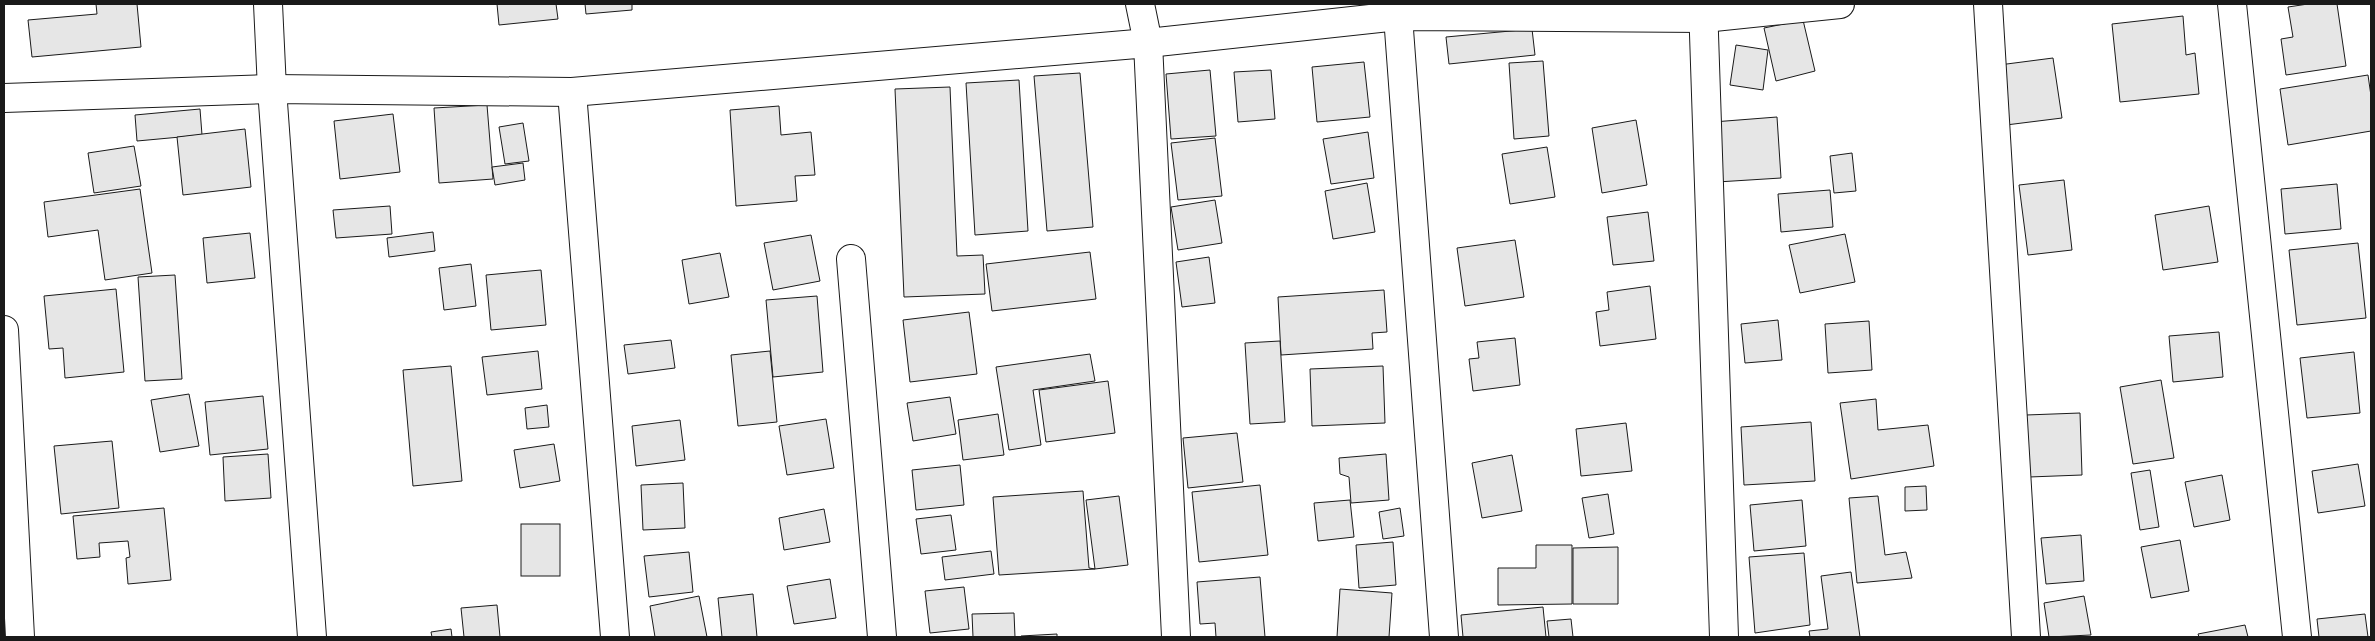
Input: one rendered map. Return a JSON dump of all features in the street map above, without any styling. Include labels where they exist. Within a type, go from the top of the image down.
[{"type":"street","points":[[268,4],[272,89],[312,637]]},
{"type":"street","points":[[1140,4],[1148,43],[1176,637]]},
{"type":"street","points":[[4,98],[272,89],[572,92],[1148,43],[1398,10],[1703,11],[1840,4]]},
{"type":"street","points":[[1988,4],[2026,637]]},
{"type":"street","points":[[2232,4],[2297,637]]},
{"type":"street","points":[[1398,10],[1444,637]]},
{"type":"street","points":[[1703,11],[1724,637]]},
{"type":"street","points":[[572,92],[615,637]]},
{"type":"street","points":[[851,260],[882,637]]},
{"type":"street","points":[[4,330],[20,637]]},
{"type":"building","points":[[96,4],[137,4],[141,47],[32,57],[28,20],[97,14]]},
{"type":"building","points":[[497,4],[556,4],[558,19],[499,25]]},
{"type":"building","points":[[585,4],[632,4],[632,10],[586,14]]},
{"type":"building","points":[[2308,4],[2337,4],[2346,66],[2286,75],[2281,39],[2293,37],[2288,7]]},
{"type":"building","points":[[2183,16],[2186,55],[2195,53],[2199,94],[2120,102],[2112,24]]},
{"type":"building","points":[[1803,20],[1815,71],[1776,81],[1764,28]]},
{"type":"building","points":[[1532,29],[1535,55],[1449,64],[1446,37]]},
{"type":"building","points":[[1736,45],[1768,50],[1763,90],[1730,85]]},
{"type":"building","points":[[2053,58],[2062,118],[2006,125],[1999,65]]},
{"type":"building","points":[[1543,61],[1549,136],[1514,139],[1509,63]]},
{"type":"building","points":[[1364,62],[1370,117],[1317,122],[1312,67]]},
{"type":"building","points":[[1210,70],[1216,136],[1171,139],[1166,74]]},
{"type":"building","points":[[1271,70],[1275,119],[1238,122],[1234,72]]},
{"type":"building","points":[[1080,73],[1093,227],[1047,231],[1034,76]]},
{"type":"building","points":[[2368,75],[2371,96],[2371,131],[2288,145],[2280,89]]},
{"type":"building","points":[[1019,80],[1028,231],[975,235],[966,83]]},
{"type":"building","points":[[950,87],[957,256],[983,255],[985,294],[904,297],[895,89]]},
{"type":"building","points":[[487,105],[493,179],[439,183],[434,108]]},
{"type":"building","points":[[779,106],[781,135],[811,132],[815,175],[795,176],[797,201],[736,206],[730,110]]},
{"type":"building","points":[[200,109],[202,135],[137,141],[135,115]]},
{"type":"building","points":[[393,114],[400,172],[340,179],[334,121]]},
{"type":"building","points":[[1777,117],[1781,178],[1717,182],[1713,122]]},
{"type":"building","points":[[1636,120],[1647,185],[1602,193],[1592,128]]},
{"type":"building","points":[[523,123],[529,161],[505,164],[499,127]]},
{"type":"building","points":[[245,129],[251,187],[183,195],[177,137]]},
{"type":"building","points":[[1368,132],[1374,178],[1331,184],[1323,139]]},
{"type":"building","points":[[1215,138],[1222,196],[1178,200],[1171,143]]},
{"type":"building","points":[[134,146],[141,186],[94,193],[88,153]]},
{"type":"building","points":[[1547,147],[1555,197],[1510,204],[1502,154]]},
{"type":"building","points":[[1852,153],[1856,191],[1834,193],[1830,156]]},
{"type":"building","points":[[523,163],[525,180],[495,185],[492,167]]},
{"type":"building","points":[[2064,180],[2072,250],[2028,255],[2019,185]]},
{"type":"building","points":[[1367,183],[1375,232],[1333,239],[1325,191]]},
{"type":"building","points":[[2337,184],[2341,229],[2285,234],[2281,189]]},
{"type":"building","points":[[140,189],[152,273],[105,280],[98,230],[48,237],[44,202]]},
{"type":"building","points":[[1830,190],[1833,227],[1781,232],[1778,194]]},
{"type":"building","points":[[1215,200],[1222,243],[1178,250],[1171,207]]},
{"type":"building","points":[[390,206],[392,234],[336,238],[333,210]]},
{"type":"building","points":[[2209,206],[2218,262],[2163,270],[2155,215]]},
{"type":"building","points":[[1648,212],[1654,261],[1613,265],[1607,217]]},
{"type":"building","points":[[433,232],[435,251],[389,257],[387,238]]},
{"type":"building","points":[[250,233],[255,278],[207,283],[203,238]]},
{"type":"building","points":[[1845,234],[1855,282],[1800,293],[1789,245]]},
{"type":"building","points":[[811,235],[820,281],[773,290],[764,243]]},
{"type":"building","points":[[1515,240],[1524,297],[1465,306],[1457,248]]},
{"type":"building","points":[[2358,243],[2366,318],[2297,325],[2289,250]]},
{"type":"building","points":[[1090,252],[1096,299],[992,311],[986,264]]},
{"type":"building","points":[[720,253],[729,297],[689,304],[682,260]]},
{"type":"building","points":[[1209,257],[1215,303],[1182,307],[1176,262]]},
{"type":"building","points":[[471,264],[476,306],[444,310],[439,268]]},
{"type":"building","points":[[541,270],[546,325],[491,330],[486,275]]},
{"type":"building","points":[[175,275],[182,379],[145,381],[138,277]]},
{"type":"building","points":[[1650,286],[1656,339],[1600,346],[1596,312],[1609,310],[1607,292]]},
{"type":"building","points":[[116,289],[124,372],[65,378],[63,348],[49,349],[44,296]]},
{"type":"building","points":[[1384,290],[1387,332],[1372,333],[1373,349],[1281,355],[1278,297]]},
{"type":"building","points":[[817,296],[823,372],[773,377],[766,300]]},
{"type":"building","points":[[969,312],[977,374],[910,382],[903,320]]},
{"type":"building","points":[[1778,320],[1782,360],[1745,363],[1741,324]]},
{"type":"building","points":[[1869,321],[1872,370],[1828,373],[1825,324]]},
{"type":"building","points":[[2219,332],[2223,377],[2173,382],[2169,336]]},
{"type":"building","points":[[1515,338],[1520,385],[1473,391],[1469,359],[1479,358],[1477,342]]},
{"type":"building","points":[[671,340],[675,368],[628,374],[624,345]]},
{"type":"building","points":[[1280,341],[1285,422],[1250,424],[1245,343]]},
{"type":"building","points":[[538,351],[542,389],[487,395],[482,357]]},
{"type":"building","points":[[770,351],[777,422],[738,426],[731,355]]},
{"type":"building","points":[[2354,352],[2360,413],[2307,418],[2300,358]]},
{"type":"building","points":[[1090,354],[1095,381],[1033,390],[1041,445],[1009,450],[996,367]]},
{"type":"building","points":[[451,366],[462,481],[413,486],[403,370]]},
{"type":"building","points":[[1383,366],[1385,423],[1312,426],[1310,369]]},
{"type":"building","points":[[2161,380],[2174,458],[2133,464],[2120,387]]},
{"type":"building","points":[[1108,381],[1115,433],[1046,442],[1039,390]]},
{"type":"building","points":[[189,394],[199,446],[160,452],[151,400]]},
{"type":"building","points":[[263,396],[268,449],[210,455],[205,402]]},
{"type":"building","points":[[950,397],[956,434],[913,441],[907,403]]},
{"type":"building","points":[[1876,399],[1878,430],[1928,425],[1934,466],[1851,479],[1840,403]]},
{"type":"building","points":[[547,405],[549,427],[527,429],[525,408]]},
{"type":"building","points":[[2080,413],[2082,475],[2029,477],[2026,415]]},
{"type":"building","points":[[998,414],[1004,455],[963,460],[958,420]]},
{"type":"building","points":[[826,419],[834,468],[787,475],[779,426]]},
{"type":"building","points":[[680,420],[685,460],[636,466],[632,426]]},
{"type":"building","points":[[1811,422],[1815,481],[1744,485],[1741,427]]},
{"type":"building","points":[[1626,423],[1632,471],[1581,476],[1576,429]]},
{"type":"building","points":[[1237,433],[1243,482],[1188,488],[1183,438]]},
{"type":"building","points":[[112,441],[119,508],[61,514],[54,446]]},
{"type":"building","points":[[554,444],[560,481],[520,488],[514,450]]},
{"type":"building","points":[[268,454],[271,498],[225,501],[223,457]]},
{"type":"building","points":[[1386,454],[1389,500],[1351,503],[1349,477],[1340,474],[1339,458]]},
{"type":"building","points":[[1512,455],[1522,511],[1482,518],[1472,463]]},
{"type":"building","points":[[2358,464],[2365,506],[2318,513],[2312,471]]},
{"type":"building","points":[[960,465],[964,505],[916,510],[912,470]]},
{"type":"building","points":[[2150,470],[2159,527],[2140,530],[2131,473]]},
{"type":"building","points":[[2222,475],[2230,520],[2194,527],[2185,482]]},
{"type":"building","points":[[683,483],[685,528],[643,530],[641,485]]},
{"type":"building","points":[[1260,485],[1268,555],[1199,562],[1192,492]]},
{"type":"building","points":[[1926,486],[1927,510],[1905,511],[1905,487]]},
{"type":"building","points":[[1083,491],[1089,568],[1095,569],[999,575],[993,497]]},
{"type":"building","points":[[1608,494],[1614,534],[1589,538],[1582,498]]},
{"type":"building","points":[[1119,496],[1128,565],[1095,569],[1086,500]]},
{"type":"building","points":[[1878,496],[1885,555],[1906,552],[1912,578],[1857,583],[1849,498]]},
{"type":"building","points":[[1350,500],[1354,537],[1318,541],[1314,503]]},
{"type":"building","points":[[1802,500],[1806,546],[1754,551],[1750,505]]},
{"type":"building","points":[[164,508],[171,580],[128,584],[126,558],[130,557],[128,541],[99,543],[100,557],[77,559],[73,516]]},
{"type":"building","points":[[1400,508],[1404,536],[1383,539],[1379,512]]},
{"type":"building","points":[[824,509],[830,542],[784,550],[779,518]]},
{"type":"building","points":[[951,515],[956,550],[921,554],[916,519]]},
{"type":"building","points":[[521,524],[560,524],[560,576],[521,576]]},
{"type":"building","points":[[2081,535],[2084,581],[2046,584],[2041,538]]},
{"type":"building","points":[[2180,540],[2189,591],[2151,598],[2141,547]]},
{"type":"building","points":[[1393,542],[1396,585],[1359,588],[1356,545]]},
{"type":"building","points":[[1536,545],[1572,545],[1572,604],[1498,605],[1498,568],[1536,568]]},
{"type":"building","points":[[1618,547],[1618,604],[1573,604],[1573,548]]},
{"type":"building","points":[[991,551],[994,574],[945,580],[942,557]]},
{"type":"building","points":[[689,552],[693,592],[649,597],[644,556]]},
{"type":"building","points":[[1804,553],[1810,625],[1755,633],[1749,557]]},
{"type":"building","points":[[1851,572],[1860,637],[1810,637],[1809,631],[1828,629],[1821,576]]},
{"type":"building","points":[[1260,577],[1265,637],[1216,637],[1215,623],[1200,624],[1197,582]]},
{"type":"building","points":[[830,579],[836,618],[794,624],[787,586]]},
{"type":"building","points":[[964,587],[969,629],[930,633],[925,591]]},
{"type":"building","points":[[1340,589],[1392,593],[1389,637],[1337,637]]},
{"type":"building","points":[[753,594],[757,637],[722,637],[718,598]]},
{"type":"building","points":[[699,596],[707,637],[655,637],[650,606]]},
{"type":"building","points":[[2084,596],[2091,635],[2049,637],[2044,603]]},
{"type":"building","points":[[497,605],[500,637],[464,637],[461,608]]},
{"type":"building","points":[[1543,607],[1546,637],[1463,637],[1461,615]]},
{"type":"building","points":[[1014,613],[1015,637],[973,637],[972,614]]},
{"type":"building","points":[[2365,614],[2368,637],[2319,637],[2317,619]]},
{"type":"building","points":[[1571,619],[1573,637],[1549,637],[1547,621]]},
{"type":"building","points":[[2245,625],[2248,637],[2199,637],[2198,634]]},
{"type":"building","points":[[451,629],[452,637],[432,637],[431,632]]},
{"type":"building","points":[[1057,634],[1057,637],[1021,637],[1021,636]]}]
